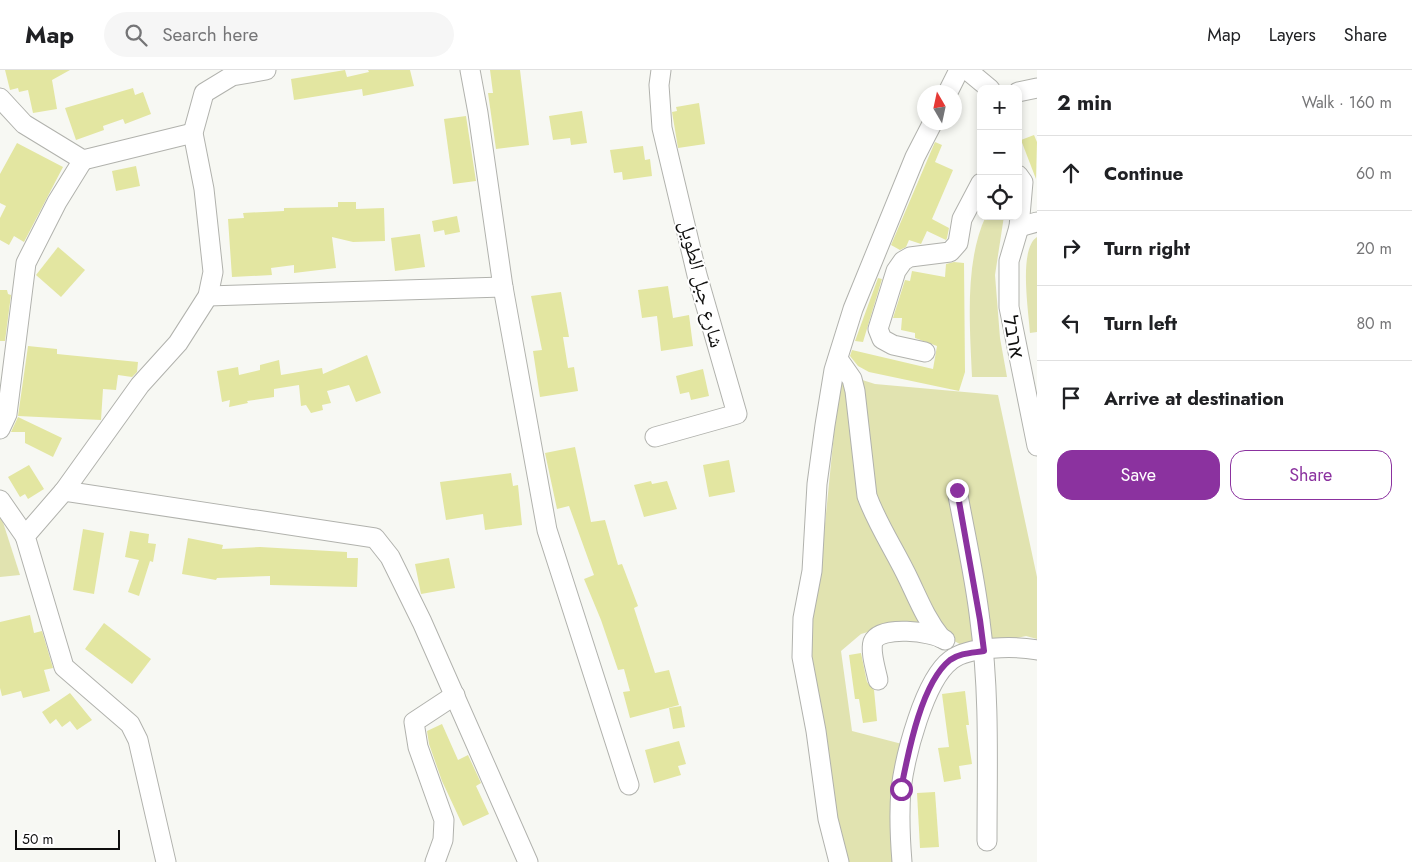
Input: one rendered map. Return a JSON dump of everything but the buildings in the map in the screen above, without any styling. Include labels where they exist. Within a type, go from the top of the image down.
[{"type":"street","points":[[25,536],[64,491],[140,385],[178,343],[208,296],[213,272],[204,189],[193,133],[204,93],[232,76],[266,70]]},
{"type":"street","points":[[470,70],[503,287],[547,530],[629,785]]},
{"type":"street","name":"شارع جبل الطويل","points":[[655,437],[737,414],[697,276],[662,128],[659,85],[661,70]]},
{"type":"street","points":[[952,85],[959,70]]},
{"type":"street","points":[[967,70],[985,85]]},
{"type":"street","points":[[1022,91],[1037,88]]},
{"type":"street","points":[[0,98],[24,124],[83,160]]},
{"type":"street","points":[[839,862],[828,819],[816,731],[802,657],[804,618],[812,571],[824,424],[838,359],[857,300],[915,157],[929,130]]},
{"type":"street","points":[[0,429],[7,414],[26,263],[57,202],[83,160],[193,133]]},
{"type":"street","name":"ארבל","points":[[1019,175],[1023,182],[1028,225],[1009,262],[1009,307],[1037,446]]},
{"type":"street","points":[[925,352],[893,345],[882,339],[878,329],[896,271],[903,261],[910,257],[950,252],[958,243],[962,220],[977,191]]},
{"type":"street","points":[[208,296],[503,287]]},
{"type":"street","points":[[838,359],[852,379],[855,391],[867,496],[872,511],[910,581],[917,601],[929,623],[941,638],[962,654]]},
{"type":"street","points":[[957,490],[984,651],[987,724],[987,841]]},
{"type":"street","points":[[64,491],[375,538],[390,557],[528,862]]},
{"type":"street","points":[[0,500],[25,536],[64,667],[130,724],[138,740],[166,862]]},
{"type":"street","points":[[878,680],[872,645],[876,636],[885,632],[908,631],[941,638]]},
{"type":"street","points":[[902,862],[900,835],[901,789],[909,748],[924,704],[939,672],[951,660],[962,654],[1011,647],[1037,650]]},
{"type":"street","points":[[435,862],[443,840],[444,820],[418,747],[414,722],[454,695]]},
{"type":"green space","points":[[984,220],[1003,220],[995,275],[1000,338],[1007,377],[972,377],[971,274],[979,234]]},
{"type":"green space","points":[[1037,237],[1037,332],[1030,333],[1026,267],[1031,244]]},
{"type":"green space","points":[[840,373],[875,384],[998,395],[1037,577],[1037,639],[1026,636],[969,649],[945,636],[888,626],[861,634],[841,651],[852,731],[902,744],[895,862],[847,862],[835,819],[808,648],[822,554]]},
{"type":"green space","points":[[0,513],[20,575],[0,577]]},
{"type":"route","points":[[901,789],[909,748],[924,704],[939,672],[951,660],[962,654],[984,651],[957,490]]}]
